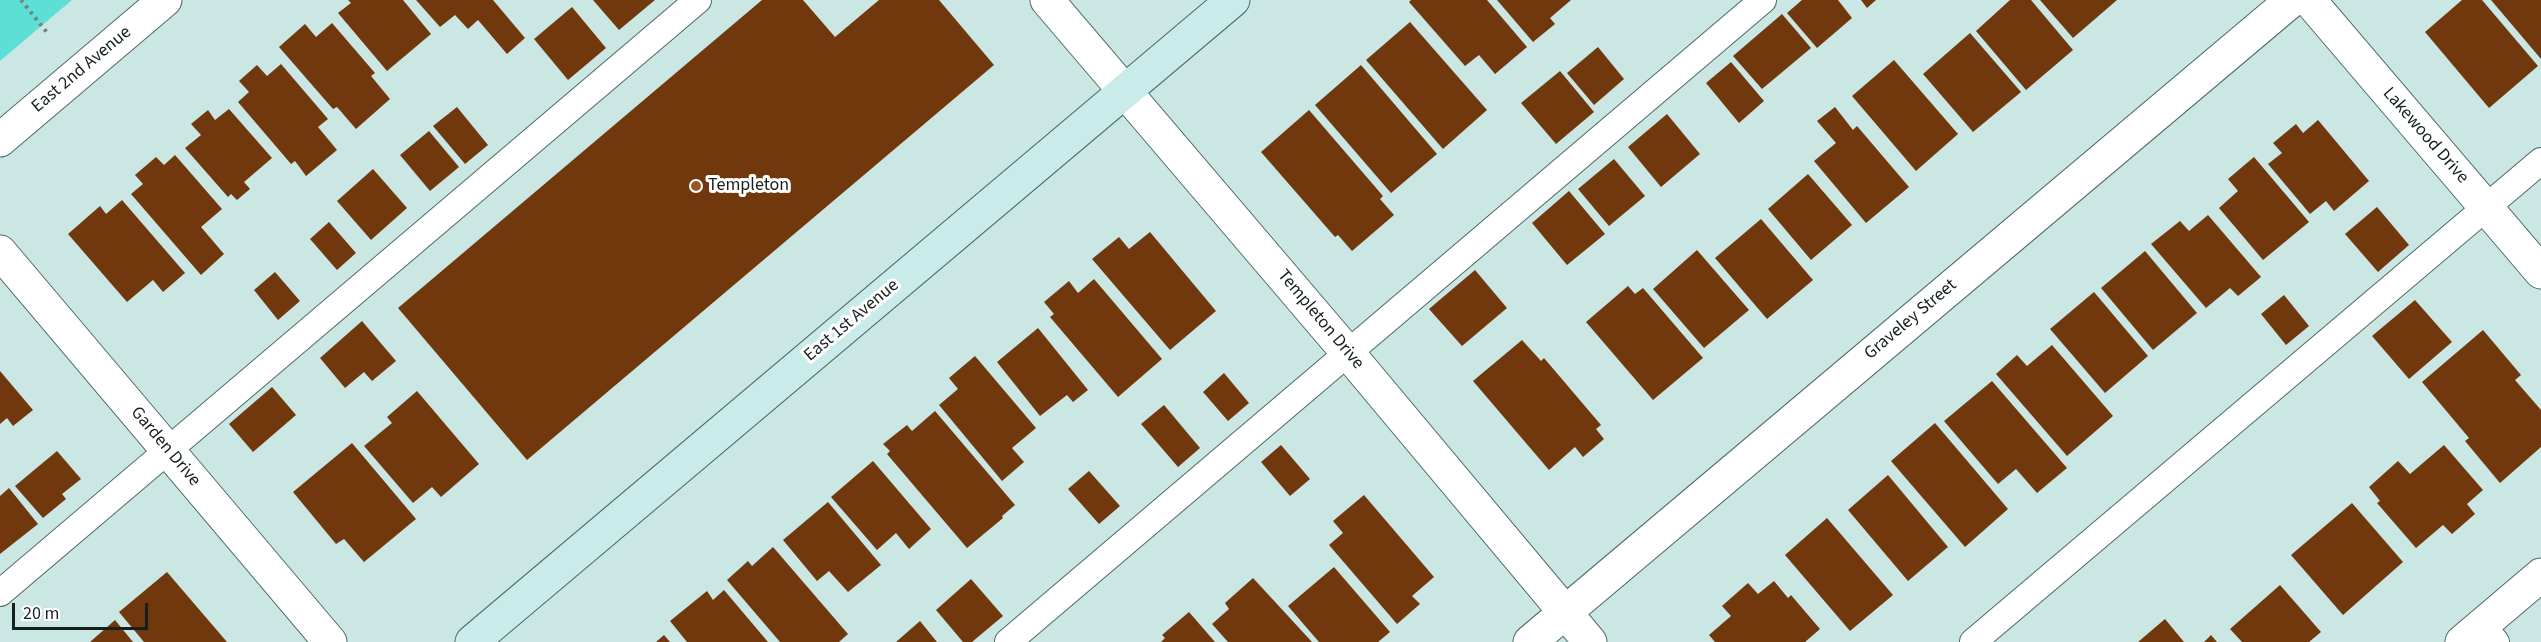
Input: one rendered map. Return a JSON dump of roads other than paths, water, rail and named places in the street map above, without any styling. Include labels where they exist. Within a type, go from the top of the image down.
[{"type":"main road","name":"East 1st Avenue","points":[[472,642],[1233,0]]},
{"type":"street","name":"East 2nd Avenue","points":[[0,140],[165,0]]},
{"type":"street","name":"Templeton Drive","points":[[1047,0],[1348,353],[1590,642]]},
{"type":"street","name":"Graveley Street","points":[[1530,642],[2292,0]]},
{"type":"street","name":"Lakewood Drive","points":[[2309,0],[2541,272]]},
{"type":"street","name":"Garden Drive","points":[[0,252],[330,642]]},
{"type":"street","points":[[2480,636],[2541,575]]},
{"type":"lane","points":[[0,593],[698,0]]},
{"type":"lane","points":[[1008,642],[1764,0]]},
{"type":"lane","points":[[1972,642],[2541,161]]},
{"type":"place","name":"Templeton","points":[[696,186]]}]
